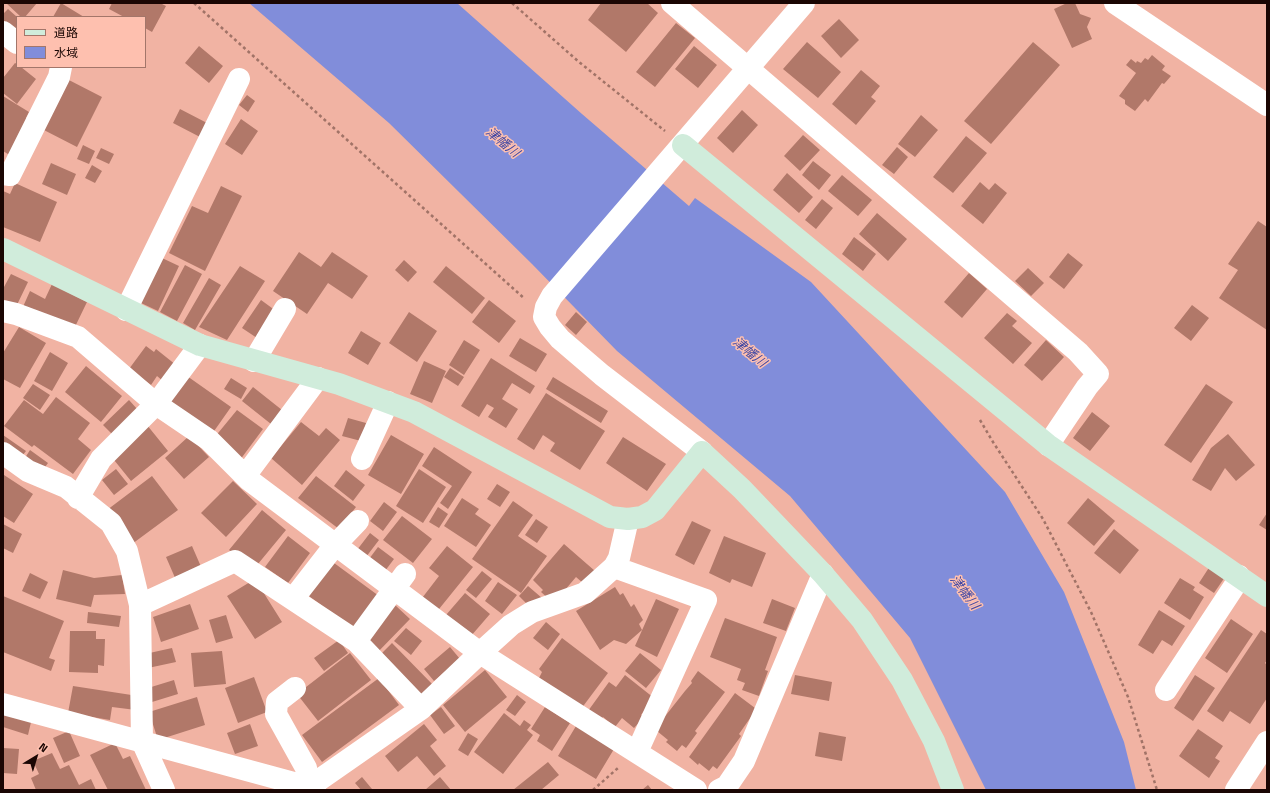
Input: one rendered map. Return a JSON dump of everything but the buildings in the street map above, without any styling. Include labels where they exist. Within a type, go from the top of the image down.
[{"type":"street","points":[[672,3],[1078,352],[1098,374],[1087,387],[1048,445]]},
{"type":"street","points":[[804,3],[552,296],[546,307],[544,317],[550,327],[566,344],[602,375],[702,452],[742,488],[823,574],[862,620],[902,680],[934,741],[953,790]]},
{"type":"street","points":[[1115,3],[1267,105]]},
{"type":"street","points":[[3,174],[10,175],[56,70]]},
{"type":"street","points":[[126,310],[239,79]]},
{"type":"street","points":[[683,145],[1048,445],[1267,596]]},
{"type":"street","points":[[3,249],[200,346],[339,384],[414,412],[610,517],[628,519],[642,517],[655,510],[702,452]]},
{"type":"street","points":[[254,361],[285,309]]},
{"type":"street","points":[[3,312],[16,314],[78,337],[156,404],[209,440],[245,476],[335,545],[399,581],[480,653],[696,790]]},
{"type":"street","points":[[78,498],[102,459],[156,404],[200,346]]},
{"type":"street","points":[[245,476],[318,378]]},
{"type":"street","points":[[362,458],[388,402]]},
{"type":"street","points":[[3,453],[28,471],[66,487],[111,523],[127,551],[140,605],[142,741],[164,790]]},
{"type":"street","points":[[309,789],[421,709],[511,625],[532,612],[585,593],[614,567],[619,558],[628,519]]},
{"type":"street","points":[[293,599],[335,545],[358,521]]},
{"type":"street","points":[[140,605],[235,561],[356,641],[421,709]]},
{"type":"street","points":[[614,567],[706,600],[637,752]]},
{"type":"street","points":[[719,790],[727,786],[744,761],[823,574]]},
{"type":"street","points":[[1166,690],[1239,579],[1239,576]]},
{"type":"street","points":[[356,641],[399,581]]},
{"type":"street","points":[[295,688],[277,702],[276,714],[306,768],[309,789]]},
{"type":"street","points":[[3,704],[142,741],[309,789]]},
{"type":"street","points":[[1236,790],[1267,742]]},
{"type":"path","points":[[194,3],[544,317]]},
{"type":"path","points":[[512,3],[579,62],[683,145]]},
{"type":"path","points":[[979,419],[1043,519],[1091,612],[1128,697],[1157,790]]},
{"type":"path","points":[[593,790],[637,752]]},
{"type":"water","name":"津幡川","points":[[249,3],[457,3],[582,114],[689,206],[695,198],[811,282],[1005,492],[1064,592],[1124,742],[1136,790],[986,790],[910,638],[790,496],[617,351],[532,264],[389,123]]}]
